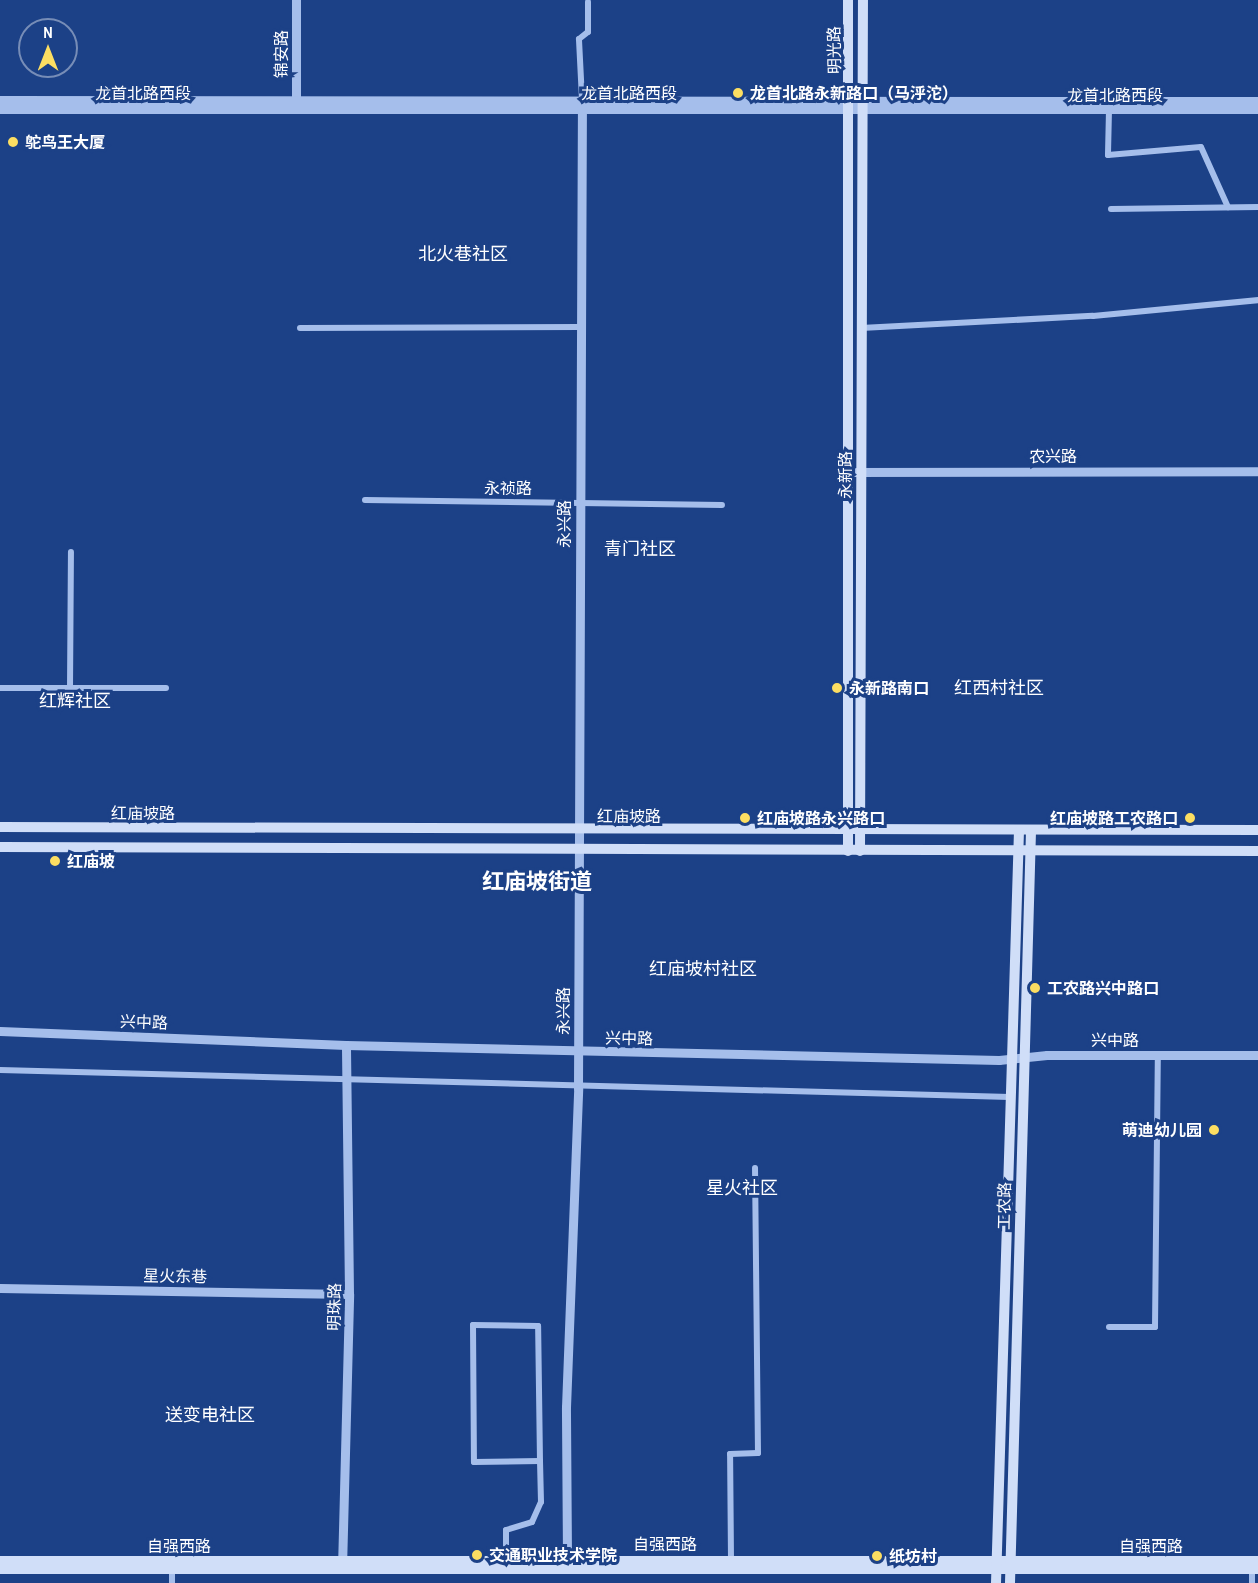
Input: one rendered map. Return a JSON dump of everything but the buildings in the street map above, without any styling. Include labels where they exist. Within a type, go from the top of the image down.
[{"type":"main road","name":"明光路","points":[[849,0],[849,104]]},
{"type":"main road","name":"明光路","points":[[864,0],[865,105]]},
{"type":"main road","name":"永新路","points":[[848,851],[849,104]]},
{"type":"main road","name":"永新路","points":[[860,851],[860,472],[865,105]]},
{"type":"main road","name":"红庙坡路","points":[[0,827],[577,832],[1258,830]]},
{"type":"main road","name":"工农路","points":[[996,1583],[1010,1097],[1016,1058],[1031,830]]},
{"type":"main road","name":"工农路","points":[[1010,1583],[1019,831]]},
{"type":"main road","name":"红庙坡路","points":[[0,848],[1258,851]]},
{"type":"main road","name":"自强西路","points":[[0,1569],[172,1569],[567,1558],[997,1565]]},
{"type":"main road","name":"自强西路","points":[[0,1561],[343,1565],[1255,1565]]},
{"type":"street","name":"锦安路","points":[[296,0],[296,104]]},
{"type":"street","name":"永兴路","points":[[567,1558],[566,1407],[578,1088],[581,103],[579,39],[588,32],[588,2]]},
{"type":"street","name":"龙首北路西段","points":[[0,100],[296,104]]},
{"type":"street","name":"龙首北路西段","points":[[865,105],[1258,101]]},
{"type":"street","name":"龙首北路西段","points":[[0,109],[296,104],[581,103],[849,104],[1109,110],[1258,109]]},
{"type":"street","points":[[1109,110],[1108,155],[1201,147],[1228,207]]},
{"type":"street","points":[[1112,209],[1258,207]]},
{"type":"street","points":[[861,328],[1093,316],[1258,300]]},
{"type":"street","points":[[300,328],[580,327]]},
{"type":"street","name":"农兴路","points":[[847,472],[1258,471]]},
{"type":"street","name":"永祯路","points":[[365,500],[722,505]]},
{"type":"street","points":[[70,688],[71,552]]},
{"type":"street","points":[[0,688],[166,688]]},
{"type":"street","name":"兴中路","points":[[0,1031],[578,1052],[1016,1058],[1258,1055]]},
{"type":"street","name":"明珠路","points":[[343,1565],[349,1294],[346,1045]]},
{"type":"street","points":[[1109,1327],[1155,1327],[1158,1055]]},
{"type":"street","points":[[0,1070],[578,1088],[1010,1097]]},
{"type":"street","points":[[731,1559],[730,1454],[758,1453],[754,1168]]},
{"type":"street","name":"星火东巷","points":[[0,1288],[349,1294]]},
{"type":"street","points":[[506,1559],[506,1530],[525,1527],[537,1515],[540,1461],[538,1326],[473,1325],[474,1462],[540,1461]]},
{"type":"street","points":[[1252,1583],[1255,1565]]},
{"type":"street","points":[[172,1569],[172,1583]]},
{"type":"place","name":"龙首北路永新路口（马泘沱）","points":[[738,93]]},
{"type":"place","name":"鸵鸟王大厦","points":[[13,142]]},
{"type":"place","name":"永新路南口","points":[[837,688]]},
{"type":"place","name":"红庙坡路永兴路口","points":[[745,818]]},
{"type":"place","name":"红庙坡路工农路口","points":[[1190,818]]},
{"type":"place","name":"红庙坡","points":[[55,861]]},
{"type":"place","name":"工农路兴中路口","points":[[1035,988]]},
{"type":"place","name":"萌迪幼儿园","points":[[1214,1130]]},
{"type":"place","name":"交通职业技术学院","points":[[477,1555]]},
{"type":"place","name":"纸坊村","points":[[877,1556]]},
{"type":"district","name":"北火巷社区","points":[[463,254]]},
{"type":"district","name":"青门社区","points":[[640,549]]},
{"type":"district","name":"红西村社区","points":[[999,688]]},
{"type":"district","name":"红辉社区","points":[[75,701]]},
{"type":"district","name":"红庙坡街道","points":[[537,882]]},
{"type":"district","name":"红庙坡村社区","points":[[703,969]]},
{"type":"district","name":"星火社区","points":[[742,1188]]},
{"type":"district","name":"送变电社区","points":[[210,1415]]}]
